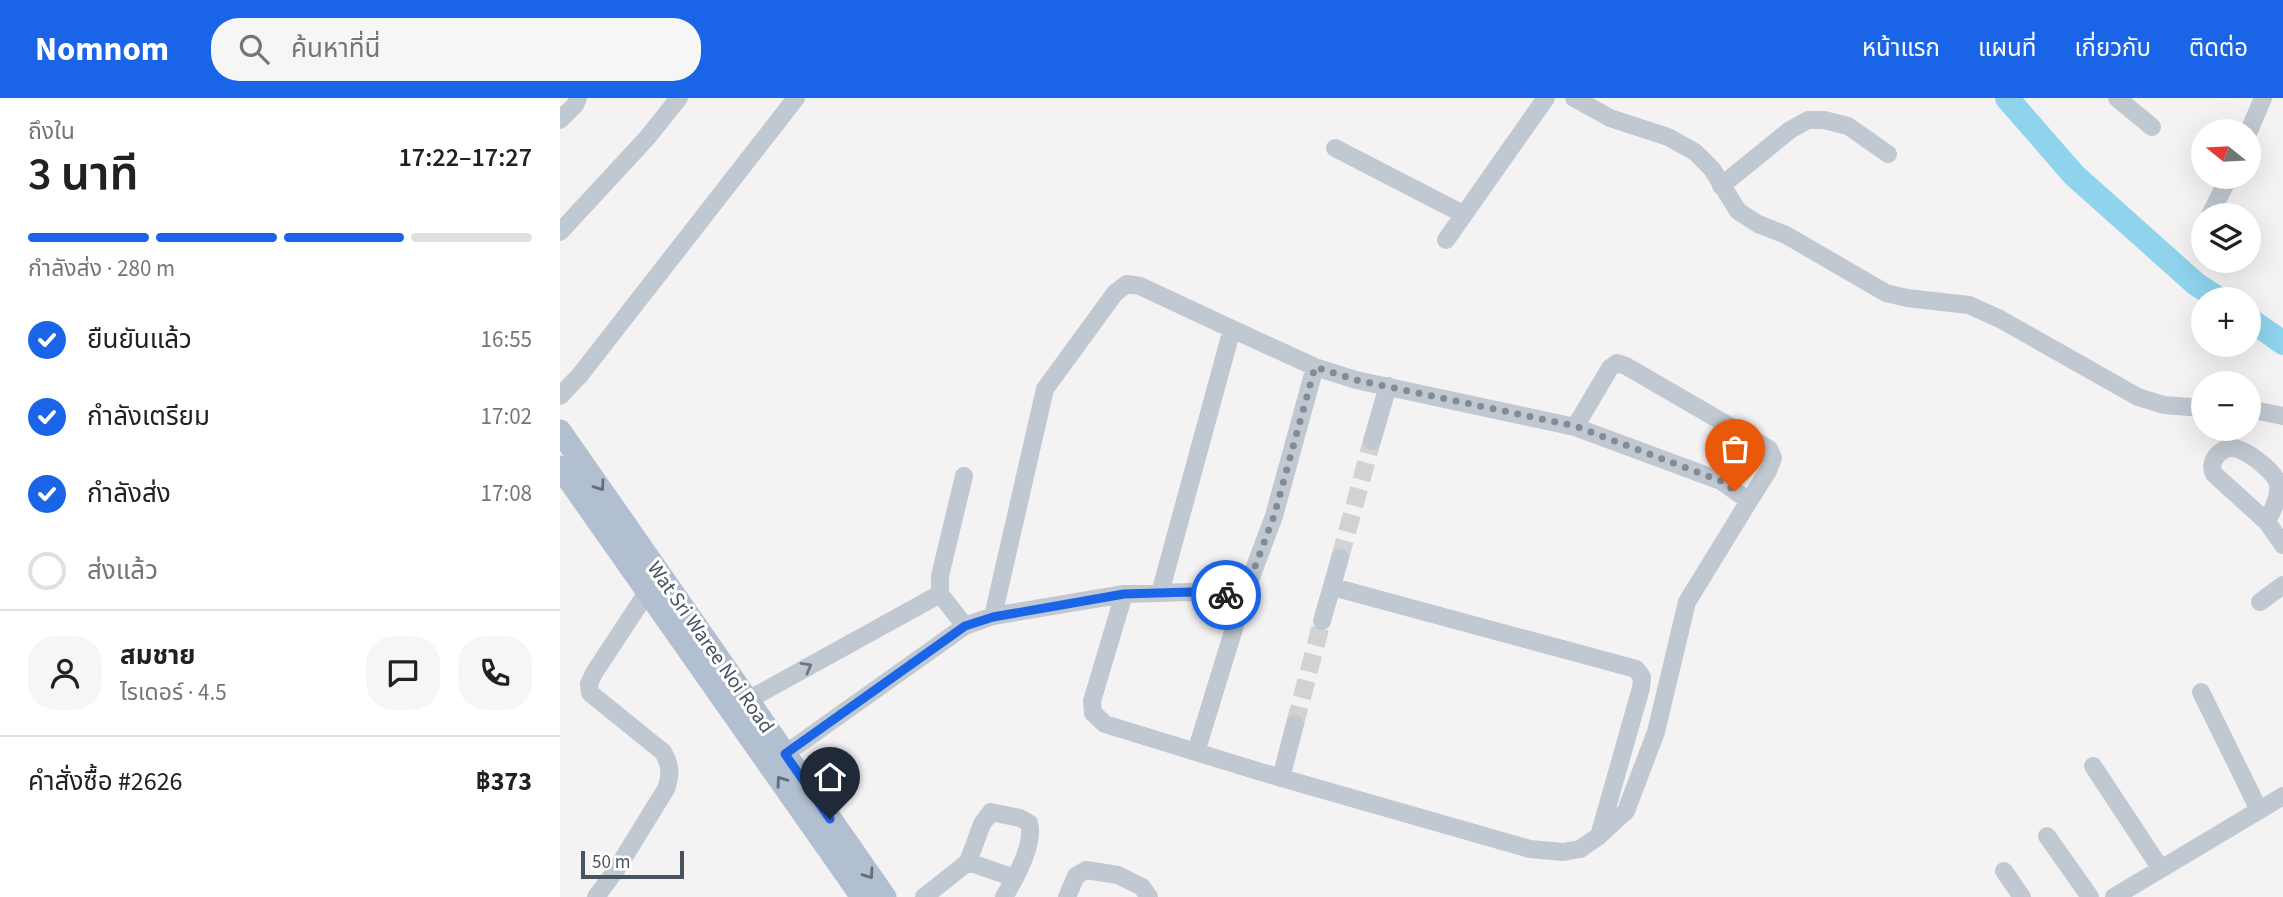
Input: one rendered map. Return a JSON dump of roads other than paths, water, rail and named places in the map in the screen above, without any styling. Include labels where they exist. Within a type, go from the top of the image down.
[{"type":"main road","name":"Wat Sri Waree Noi Road","points":[[560,431],[885,897]]},
{"type":"main road","name":"Wat Sri Waree Noi Road","points":[[560,467],[862,897]]},
{"type":"street","points":[[560,120],[575,105],[578,98]]},
{"type":"street","points":[[560,232],[648,138],[679,98]]},
{"type":"street","points":[[560,396],[580,375],[796,98]]},
{"type":"street","points":[[1446,240],[1546,98]]},
{"type":"street","points":[[1574,98],[1610,118],[1668,136],[1695,152],[1712,169],[1738,211],[1758,224],[1786,235],[1886,293],[1907,298],[1969,304],[2000,318],[2138,397],[2165,405],[2191,407]]},
{"type":"street","points":[[2117,98],[2152,127]]},
{"type":"street","points":[[2254,119],[2263,98]]},
{"type":"street","points":[[1721,186],[1790,130],[1808,120],[1824,120],[1848,127],[1888,154]]},
{"type":"street","points":[[1335,148],[1463,214]]},
{"type":"street","points":[[993,617],[1045,389],[1115,293],[1127,284],[1140,286],[1315,367],[1356,380],[1575,426],[1721,481],[1749,501]]},
{"type":"street","points":[[1160,593],[1232,328]]},
{"type":"street","points":[[1124,594],[1092,701],[1093,713],[1105,724],[1281,778],[1530,849],[1563,852],[1580,849],[1626,811],[1656,732],[1686,602],[1768,471],[1773,458],[1769,449],[1617,363],[1610,368],[1575,426]]},
{"type":"street","points":[[1196,752],[1244,596],[1274,516],[1315,367]]},
{"type":"street","points":[[1372,441],[1388,386]]},
{"type":"street","points":[[2261,411],[2283,416]]},
{"type":"street","points":[[964,476],[940,576],[940,594],[965,626]]},
{"type":"street","points":[[2267,522],[2283,545]]},
{"type":"street","points":[[1322,621],[1340,558]]},
{"type":"street","points":[[2260,602],[2283,585]]},
{"type":"street","points":[[1333,587],[1636,669],[1642,677],[1641,688],[1599,836]]},
{"type":"street","points":[[596,897],[616,870],[666,789],[669,779],[669,761],[663,752],[590,693],[589,688],[594,673],[648,592]]},
{"type":"street","points":[[785,754],[965,626],[993,617],[1124,594],[1190,592],[1244,596]]},
{"type":"street","points":[[748,700],[940,594]]},
{"type":"street","points":[[2200,692],[2259,810]]},
{"type":"street","points":[[1281,778],[1295,724]]},
{"type":"street","points":[[2093,766],[2161,869]]},
{"type":"street","points":[[2115,897],[2283,796]]},
{"type":"street","points":[[924,897],[968,862],[991,812],[1020,818],[1029,823],[1031,830],[1022,864],[1004,897]]},
{"type":"street","points":[[2047,836],[2090,897]]},
{"type":"street","points":[[968,862],[1015,878]]},
{"type":"street","points":[[1067,897],[1076,876],[1086,870],[1118,875],[1142,887],[1149,897]]},
{"type":"street","points":[[2004,871],[2022,897]]},
{"type":"waterway","points":[[2007,98],[2074,175],[2201,287]]},
{"type":"waterway","points":[[2261,327],[2283,343]]},
{"type":"tunnel","points":[[1340,558],[1372,441]]},
{"type":"tunnel","points":[[1295,724],[1322,621]]}]
